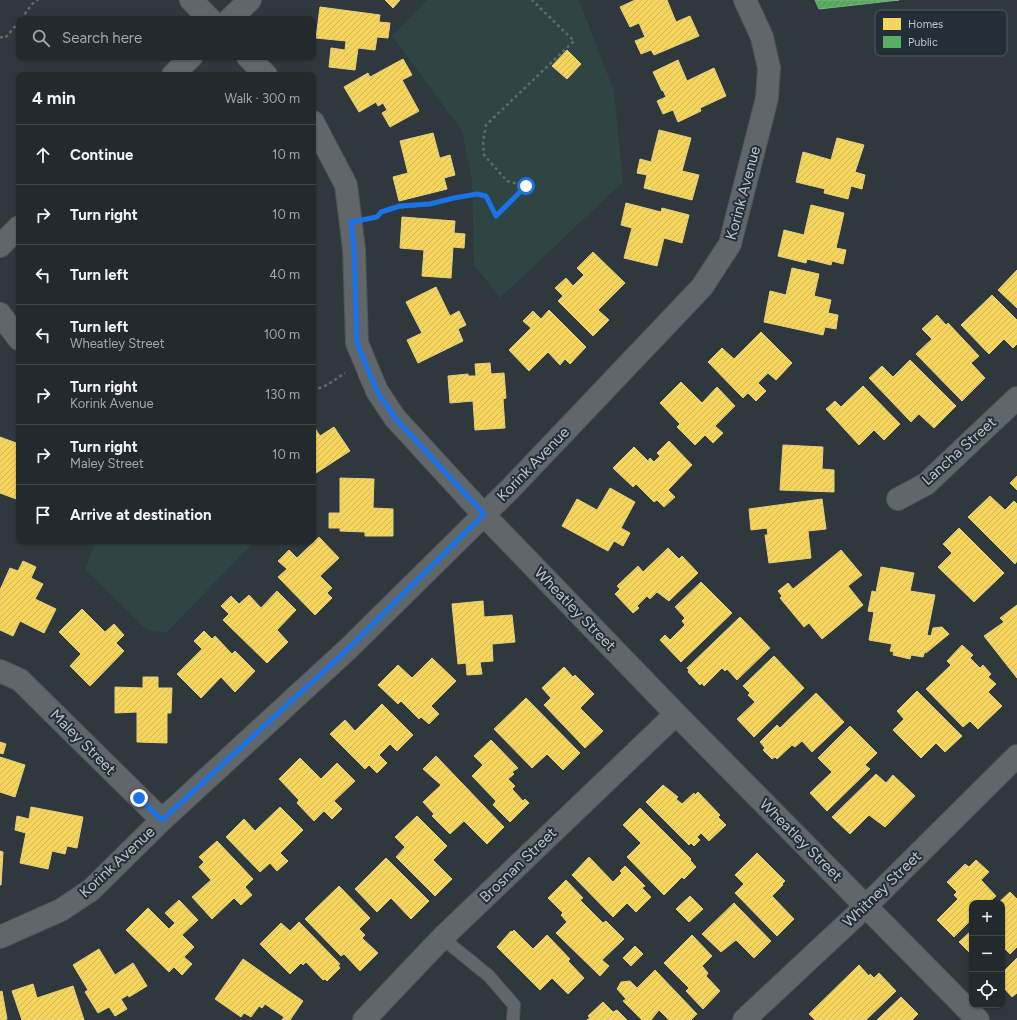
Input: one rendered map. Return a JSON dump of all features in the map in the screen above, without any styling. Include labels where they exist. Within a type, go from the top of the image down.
[{"type":"street","points":[[191,0],[207,16]]},
{"type":"street","points":[[233,16],[250,0]]},
{"type":"street","name":"Korink Avenue","points":[[0,937],[61,910],[91,890],[162,820],[349,648],[484,514],[702,287],[730,244],[768,90],[769,68],[762,37],[745,0]]},
{"type":"street","points":[[176,72],[188,60]]},
{"type":"street","points":[[251,60],[263,72]]},
{"type":"street","name":"Wheatley Street","points":[[316,128],[346,185],[354,249],[357,343],[377,391],[395,418],[484,514],[676,714],[978,1020]]},
{"type":"street","points":[[0,246],[16,230]]},
{"type":"street","points":[[0,314],[16,335]]},
{"type":"street","name":"Lancha Street","points":[[898,499],[926,484],[1017,398]]},
{"type":"street","name":"Maley Street","points":[[0,671],[20,680],[162,820]]},
{"type":"street","name":"Brosnan Street","points":[[364,1020],[442,938],[676,714]]},
{"type":"street","name":"Whitney Street","points":[[744,1020],[866,906],[1017,756]]},
{"type":"lane","points":[[442,938],[489,976],[514,1005],[513,1020]]},
{"type":"path","points":[[23,16],[32,4],[38,0]]},
{"type":"path","points":[[351,222],[377,217],[381,212],[400,206],[430,204],[477,194],[486,196],[496,216],[526,186],[506,181],[484,155],[483,142],[486,125],[574,41],[532,0]]},
{"type":"path","points":[[0,37],[5,38],[16,25]]},
{"type":"path","points":[[316,390],[327,385],[364,360]]},
{"type":"green space","points":[[427,0],[579,0],[614,91],[623,182],[500,298],[474,265],[472,181],[462,131],[392,36]]},
{"type":"green space","points":[[95,544],[252,544],[166,633],[147,630],[85,569]]},
{"type":"building: Homes","points":[[385,0],[400,0],[393,8]]},
{"type":"building: Homes","points":[[635,0],[667,0],[676,22],[690,16],[699,36],[654,55],[651,50],[641,54],[635,41],[645,37],[639,23],[630,27],[620,7]]},
{"type":"building: Homes","points":[[320,7],[380,15],[379,22],[390,23],[388,38],[377,37],[375,50],[358,48],[355,70],[329,67],[331,48],[345,50],[346,41],[316,38]]},
{"type":"building: Homes","points":[[567,50],[581,64],[567,79],[552,66]]},
{"type":"building: Homes","points":[[403,59],[412,75],[402,80],[419,111],[390,127],[382,113],[387,110],[383,103],[378,106],[376,102],[359,112],[344,87],[368,73],[370,77]]},
{"type":"building: Homes","points":[[678,60],[687,81],[714,68],[726,96],[700,108],[701,111],[678,122],[673,110],[663,114],[657,101],[666,97],[653,72]]},
{"type":"building: Homes","points":[[659,130],[691,138],[682,171],[699,175],[692,200],[644,188],[647,175],[637,173],[640,159],[651,162]]},
{"type":"building: Homes","points":[[433,133],[441,163],[440,158],[450,155],[455,175],[444,178],[447,189],[399,201],[393,177],[408,173],[400,141]]},
{"type":"building: Homes","points":[[837,138],[864,145],[855,172],[865,175],[862,189],[851,186],[848,199],[824,193],[825,189],[796,182],[803,152],[831,160]]},
{"type":"building: Homes","points":[[626,203],[661,212],[662,208],[689,215],[682,243],[664,238],[657,266],[624,258],[632,228],[621,225]]},
{"type":"building: Homes","points":[[811,205],[844,213],[836,248],[846,250],[843,264],[832,261],[831,265],[807,259],[806,263],[778,256],[784,230],[804,235]]},
{"type":"building: Homes","points":[[402,217],[455,221],[454,233],[465,234],[464,248],[453,247],[451,278],[422,276],[424,250],[400,248]]},
{"type":"building: Homes","points":[[593,252],[625,283],[598,310],[609,320],[593,336],[558,301],[563,296],[555,288],[566,278],[573,286],[584,275],[577,268]]},
{"type":"building: Homes","points":[[792,268],[819,274],[814,296],[831,300],[828,313],[838,315],[836,329],[825,327],[823,335],[764,322],[770,291],[786,295]]},
{"type":"building: Homes","points":[[1017,270],[1017,308],[998,290]]},
{"type":"building: Homes","points":[[436,287],[450,316],[459,311],[466,325],[458,329],[463,341],[418,363],[407,340],[422,333],[406,302]]},
{"type":"building: Homes","points":[[992,295],[1017,320],[1017,344],[1013,348],[1004,339],[989,354],[961,325]]},
{"type":"building: Homes","points":[[549,310],[586,347],[570,364],[565,359],[560,365],[548,352],[529,371],[509,350],[531,328],[523,321],[533,311],[541,319]]},
{"type":"building: Homes","points":[[937,315],[946,325],[948,323],[979,356],[971,363],[985,378],[962,401],[916,354],[932,339],[922,329]]},
{"type":"building: Homes","points":[[761,332],[792,363],[776,380],[768,373],[758,383],[766,391],[756,401],[748,393],[743,398],[708,362],[722,348],[734,359]]},
{"type":"building: Homes","points":[[910,360],[956,406],[934,428],[919,414],[911,422],[869,378],[882,366],[893,377]]},
{"type":"building: Homes","points":[[490,363],[491,374],[504,373],[506,398],[503,399],[505,428],[475,430],[473,401],[450,403],[448,376],[468,374],[468,376],[476,376],[475,364]]},
{"type":"building: Homes","points":[[681,382],[702,403],[717,387],[735,406],[715,426],[723,433],[713,443],[705,435],[695,445],[677,427],[680,424],[660,403]]},
{"type":"building: Homes","points":[[863,386],[900,424],[884,440],[874,430],[859,445],[826,409],[835,401],[841,407]]},
{"type":"building: Homes","points":[[334,427],[350,451],[316,473],[316,430],[320,436]]},
{"type":"building: Homes","points":[[0,437],[16,443],[16,499],[0,493]]},
{"type":"building: Homes","points":[[669,441],[692,465],[668,490],[675,497],[664,507],[657,500],[654,502],[636,484],[633,487],[613,468],[634,447],[648,461],[650,458],[654,462],[660,456],[657,453]]},
{"type":"building: Homes","points":[[783,445],[823,447],[822,469],[834,470],[834,492],[780,490]]},
{"type":"building: Homes","points":[[1017,476],[1017,490],[1010,483]]},
{"type":"building: Homes","points":[[340,478],[374,479],[373,508],[393,509],[393,536],[365,536],[365,532],[340,531],[340,528],[329,528],[329,513],[340,513]]},
{"type":"building: Homes","points":[[610,488],[635,502],[621,528],[630,533],[623,546],[614,541],[608,551],[562,526],[577,499],[597,510]]},
{"type":"building: Homes","points":[[990,496],[1005,510],[1014,501],[1017,504],[1017,561],[1015,564],[968,517]]},
{"type":"building: Homes","points":[[822,499],[826,529],[808,531],[811,558],[769,563],[765,535],[768,535],[767,528],[751,530],[749,509]]},
{"type":"building: Homes","points":[[959,528],[1004,573],[974,602],[938,567],[952,553],[943,544]]},
{"type":"building: Homes","points":[[319,537],[339,558],[320,576],[332,588],[327,593],[332,598],[315,615],[278,577],[287,569],[278,561],[289,550],[297,558],[312,544],[316,544],[316,540]]},
{"type":"building: Homes","points":[[668,548],[679,559],[682,556],[698,573],[669,601],[657,592],[650,599],[647,596],[637,606],[639,608],[633,613],[615,594],[620,589],[617,586],[638,566],[643,572]]},
{"type":"building: Homes","points":[[841,550],[862,575],[848,586],[863,605],[822,639],[809,623],[804,627],[780,598],[782,596],[778,591],[788,583],[793,589]]},
{"type":"building: Homes","points":[[23,561],[36,567],[31,578],[43,584],[35,599],[56,609],[44,633],[20,621],[13,636],[0,630],[0,590],[10,568],[18,571]]},
{"type":"building: Homes","points":[[881,567],[914,573],[910,591],[935,595],[927,635],[931,636],[933,628],[942,627],[949,634],[926,653],[925,651],[923,657],[911,655],[910,659],[893,655],[894,652],[890,651],[892,644],[869,640],[874,612],[868,611],[872,591],[876,592]]},
{"type":"building: Homes","points":[[701,582],[732,613],[681,662],[660,640],[665,635],[670,640],[685,625],[682,621],[685,618],[675,607]]},
{"type":"building: Homes","points":[[277,591],[296,610],[277,630],[288,642],[267,663],[223,620],[229,614],[221,606],[231,596],[239,604],[249,595],[261,608]]},
{"type":"building: Homes","points":[[483,601],[484,617],[512,615],[515,642],[492,644],[493,661],[480,662],[482,674],[467,675],[466,663],[458,664],[452,604]]},
{"type":"building: Homes","points":[[1017,605],[1017,678],[984,636],[1004,622],[1000,618]]},
{"type":"building: Homes","points":[[82,609],[105,632],[114,624],[124,635],[116,643],[124,651],[90,686],[70,666],[81,654],[59,632]]},
{"type":"building: Homes","points":[[740,617],[770,648],[737,680],[727,669],[725,671],[722,668],[704,686],[702,683],[700,685],[688,672],[689,670],[687,668]]},
{"type":"building: Homes","points":[[204,631],[212,639],[215,636],[232,654],[235,651],[255,671],[235,692],[221,677],[201,698],[177,674],[202,649],[194,641]]},
{"type":"building: Homes","points":[[962,645],[973,655],[970,658],[980,668],[983,665],[991,674],[988,677],[996,684],[988,692],[1002,706],[978,729],[970,721],[963,727],[926,689],[951,665],[947,661]]},
{"type":"building: Homes","points":[[774,656],[804,688],[754,737],[737,719],[755,702],[748,695],[750,693],[743,686]]},
{"type":"building: Homes","points":[[432,658],[456,681],[431,706],[439,714],[429,724],[421,717],[419,719],[401,701],[398,704],[378,685],[398,665],[412,678]]},
{"type":"building: Homes","points":[[564,667],[573,677],[575,675],[594,694],[580,708],[603,731],[585,748],[544,705],[551,698],[542,688]]},
{"type":"building: Homes","points":[[143,677],[158,677],[158,688],[172,688],[171,713],[167,713],[167,743],[137,742],[137,712],[115,713],[115,687],[143,688]]},
{"type":"building: Homes","points":[[917,691],[962,736],[945,752],[936,743],[921,758],[893,730],[904,719],[897,711]]},
{"type":"building: Homes","points":[[816,693],[844,722],[812,752],[802,741],[795,747],[792,745],[777,759],[775,757],[772,759],[763,750],[765,748],[760,742],[777,725],[780,728]]},
{"type":"building: Homes","points":[[526,698],[580,753],[563,770],[547,754],[532,768],[494,729]]},
{"type":"building: Homes","points":[[382,704],[413,735],[397,751],[390,744],[379,755],[387,763],[377,773],[369,765],[365,769],[330,734],[345,720],[355,731]]},
{"type":"building: Homes","points":[[850,726],[877,753],[865,765],[870,769],[827,811],[810,793],[832,772],[818,758]]},
{"type":"building: Homes","points":[[491,740],[518,768],[512,772],[514,774],[508,779],[515,786],[512,789],[523,801],[525,799],[529,803],[510,822],[493,805],[496,801],[472,776],[483,765],[474,756]]},
{"type":"building: Homes","points":[[0,742],[6,744],[3,754],[0,753]]},
{"type":"building: Homes","points":[[436,756],[504,827],[487,844],[464,821],[450,834],[432,816],[434,814],[423,802],[441,785],[423,769]]},
{"type":"building: Homes","points":[[0,757],[25,765],[15,797],[0,792]]},
{"type":"building: Homes","points":[[300,758],[321,779],[337,763],[355,781],[334,801],[342,809],[332,819],[324,811],[314,821],[297,803],[299,800],[279,779]]},
{"type":"building: Homes","points":[[876,774],[886,783],[893,775],[915,796],[885,827],[869,815],[850,834],[832,817]]},
{"type":"building: Homes","points":[[663,785],[678,797],[676,799],[682,804],[694,793],[695,795],[698,792],[720,815],[718,817],[726,825],[709,841],[701,833],[697,837],[700,840],[694,846],[691,843],[689,845],[646,802]]},
{"type":"building: Homes","points":[[31,807],[83,817],[77,848],[67,846],[65,854],[52,851],[48,869],[20,863],[26,833],[15,830],[17,816],[29,819]]},
{"type":"building: Homes","points":[[280,807],[303,830],[280,853],[288,861],[277,871],[270,863],[260,872],[226,837],[244,819],[255,831]]},
{"type":"building: Homes","points":[[640,808],[691,859],[690,860],[696,867],[684,879],[682,877],[664,895],[627,857],[641,843],[623,825]]},
{"type":"building: Homes","points":[[417,816],[447,846],[433,860],[452,879],[435,896],[396,857],[405,847],[395,837]]},
{"type":"building: Homes","points":[[217,841],[253,879],[245,887],[252,895],[241,905],[234,898],[212,919],[192,897],[211,880],[199,867],[204,862],[199,857]]},
{"type":"building: Homes","points":[[0,851],[3,852],[1,885],[0,885]]},
{"type":"building: Homes","points":[[757,853],[785,881],[772,896],[794,919],[777,936],[735,893],[744,884],[735,875]]},
{"type":"building: Homes","points":[[589,857],[613,882],[622,873],[620,871],[625,866],[645,886],[642,888],[651,897],[636,912],[627,903],[613,917],[572,875]]},
{"type":"building: Homes","points":[[386,858],[429,901],[411,919],[391,898],[377,912],[355,889]]},
{"type":"building: Homes","points":[[976,860],[989,872],[981,880],[996,896],[991,900],[969,900],[969,922],[954,937],[937,920],[958,899],[954,895],[957,892],[947,882],[965,864],[969,867]]},
{"type":"building: Homes","points":[[566,880],[583,898],[580,900],[603,923],[606,921],[624,939],[602,960],[609,966],[600,976],[556,933],[567,922],[561,915],[563,913],[548,898]]},
{"type":"building: Homes","points":[[339,886],[370,918],[359,929],[365,935],[362,938],[378,953],[360,971],[344,954],[341,956],[305,919]]},
{"type":"building: Homes","points":[[1010,892],[1017,899],[1017,947],[1010,954],[1005,949],[1005,900],[1001,900]]},
{"type":"building: Homes","points":[[690,896],[703,909],[689,922],[676,909]]},
{"type":"building: Homes","points":[[179,900],[198,920],[182,935],[194,947],[184,957],[192,964],[182,975],[174,967],[169,972],[126,930],[148,908],[169,929],[175,923],[165,913]]},
{"type":"building: Homes","points":[[734,903],[771,941],[754,958],[736,940],[721,952],[702,934]]},
{"type":"building: Homes","points":[[299,922],[340,964],[338,965],[340,968],[327,981],[325,979],[323,980],[306,962],[303,965],[301,963],[290,974],[260,944],[281,923],[290,931]]},
{"type":"building: Homes","points":[[514,930],[533,949],[547,935],[570,959],[568,961],[584,978],[568,994],[552,978],[540,990],[497,947],[511,931],[512,932]]},
{"type":"building: Homes","points":[[969,933],[969,952],[959,942]]},
{"type":"building: Homes","points":[[692,935],[712,956],[702,966],[708,973],[706,976],[720,991],[703,1009],[686,991],[689,988],[664,963]]},
{"type":"building: Homes","points":[[635,946],[643,954],[631,966],[623,958]]},
{"type":"building: Homes","points":[[99,949],[115,975],[133,963],[147,986],[129,997],[128,995],[121,999],[127,1009],[115,1016],[109,1007],[98,1013],[85,992],[88,990],[73,965]]},
{"type":"building: Homes","points":[[1017,958],[1017,993],[1012,997],[1005,989],[1005,970]]},
{"type":"building: Homes","points":[[243,959],[303,1001],[290,1020],[282,1020],[284,1017],[265,1004],[262,1008],[259,1006],[251,1017],[244,1013],[241,1017],[215,999]]},
{"type":"building: Homes","points":[[859,965],[869,976],[870,974],[874,978],[879,973],[896,991],[866,1020],[815,1020],[809,1014]]},
{"type":"building: Homes","points":[[655,970],[697,1014],[691,1020],[669,1020],[659,1010],[651,1020],[642,1020],[623,1001],[626,999],[617,989],[621,982],[630,981],[637,988]]},
{"type":"building: Homes","points":[[33,984],[37,998],[73,986],[84,1020],[22,1020],[12,991]]},
{"type":"building: Homes","points":[[2,991],[7,1019],[0,1020],[0,992]]},
{"type":"building: Homes","points":[[901,997],[918,1014],[912,1020],[877,1020]]},
{"type":"building: Homes","points":[[603,1002],[613,1012],[617,1010],[627,1020],[587,1020],[590,1018],[588,1016]]},
{"type":"building: Public","points":[[815,0],[899,0],[819,9]]},
{"type":"route","points":[[139,798],[162,820],[349,648],[484,514],[395,418],[377,391],[357,343],[354,249],[351,222],[377,217],[381,212],[400,206],[430,204],[477,194],[486,196],[496,216],[526,186]]}]
